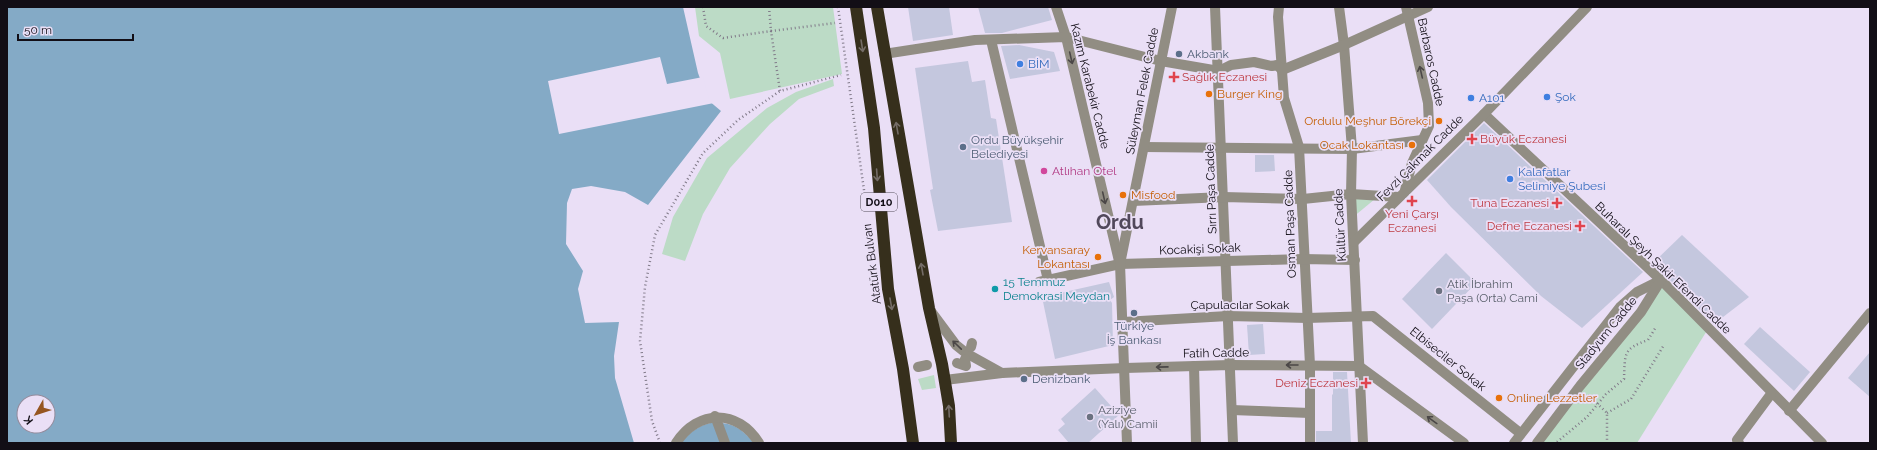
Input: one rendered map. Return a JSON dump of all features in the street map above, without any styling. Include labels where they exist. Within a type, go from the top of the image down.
[{"type":"highway","name":"Atatürk Bulvarı","points":[[856,7],[874,128],[888,290],[913,443]]},
{"type":"highway","name":"D010","points":[[877,7],[929,308],[945,380]]},
{"type":"highway","points":[[945,380],[951,443]]},
{"type":"street","name":"Kazım Karabekir Cadde","points":[[1056,7],[1066,37],[1120,264]]},
{"type":"street","name":"Süleyman Felek Cadde","points":[[1127,443],[1120,264],[1172,7]]},
{"type":"street","name":"Sırrı Paşa Cadde","points":[[1215,7],[1219,71],[1233,443]]},
{"type":"street","name":"Osman Paşa Cadde","points":[[1279,7],[1278,17],[1284,98],[1300,147],[1303,199],[1303,259],[1310,364],[1310,443]]},
{"type":"street","name":"Kültür Cadde","points":[[1339,7],[1344,45],[1352,149],[1351,194],[1355,260],[1358,366],[1363,443]]},
{"type":"street","points":[[884,54],[975,40],[1066,37],[1161,61],[1219,71],[1231,65],[1254,62],[1272,66],[1277,64],[1282,70],[1344,45],[1407,12],[1428,7]]},
{"type":"street","name":"Fevzi Çakmak Cadde","points":[[1354,242],[1484,114],[1588,7]]},
{"type":"street","name":"Barbaros Cadde","points":[[1402,194],[1412,163],[1429,126],[1428,103],[1407,12]]},
{"type":"street","name":"Kocakişi Sokak","points":[[991,40],[1043,281],[1120,264],[1303,259],[1355,260]]},
{"type":"street","name":"Buharalı Şeyh Şakir Efendi Cadde","points":[[1484,114],[1661,280],[1771,394],[1822,443]]},
{"type":"street","points":[[1144,146],[1300,147],[1352,149],[1422,140]]},
{"type":"street","points":[[1133,201],[1224,197],[1303,199],[1351,194],[1402,194]]},
{"type":"street","name":"Stadyum Cadde","points":[[1514,443],[1520,433],[1620,306],[1637,292],[1661,280]]},
{"type":"street","name":"Stadyum Cadde","points":[[1537,443],[1580,386],[1641,312],[1661,280]]},
{"type":"street","points":[[929,308],[956,345],[966,353],[1002,373]]},
{"type":"street","points":[[1789,411],[1870,313]]},
{"type":"street","name":"Çapulacılar Sokak","points":[[1123,322],[1228,316],[1307,318],[1357,317]]},
{"type":"street","name":"Elbiseciler Sokak","points":[[1357,317],[1373,316],[1520,433]]},
{"type":"street","name":"Fatih Cadde","points":[[945,380],[1002,373],[1125,368],[1310,364],[1358,366]]},
{"type":"street","points":[[1194,366],[1196,443]]},
{"type":"street","points":[[1358,366],[1464,443]]},
{"type":"street","points":[[1739,443],[1737,440],[1771,394]]},
{"type":"street","points":[[1232,410],[1310,413]]},
{"type":"street","points":[[676,443],[682,434],[691,426],[707,418],[744,425],[759,443]]},
{"type":"street","points":[[716,419],[725,443]]},
{"type":"path","points":[[703,7],[706,26],[723,38],[835,23]]},
{"type":"path","points":[[769,7],[780,90]]},
{"type":"path","points":[[660,443],[652,421],[640,341],[645,287],[655,235],[703,153],[738,120],[780,90],[841,74]]},
{"type":"path","points":[[1557,442],[1587,417],[1606,394],[1624,379],[1624,357],[1631,346],[1648,340],[1656,327]]},
{"type":"path","points":[[1607,413],[1630,399],[1664,345]]},
{"type":"path","points":[[1597,405],[1607,413]]},
{"type":"path","points":[[1607,413],[1607,443]]},
{"type":"green space","points":[[695,7],[833,7],[842,74],[730,99],[720,53],[699,36]]},
{"type":"green space","points":[[833,79],[834,86],[799,99],[770,124],[730,168],[703,214],[685,261],[662,254],[673,217],[707,158],[767,108],[796,92]]},
{"type":"green space","points":[[1352,199],[1375,199],[1352,218]]},
{"type":"green space","points":[[1661,280],[1708,329],[1637,443],[1538,443]]},
{"type":"green space","points":[[934,375],[936,388],[922,390],[918,379]]},
{"type":"water","points":[[7,7],[683,7],[698,73],[708,100],[721,111],[648,205],[625,192],[591,186],[572,189],[567,203],[566,244],[583,271],[578,289],[585,323],[619,322],[614,356],[615,378],[634,443],[7,443]]},
{"type":"water","points":[[715,422],[728,424],[741,430],[754,443],[681,443],[696,429]]},
{"type":"pier","points":[[660,57],[667,84],[703,77],[709,99],[714,103],[559,134],[548,81]]},
{"type":"building","points":[[908,7],[949,7],[953,35],[913,41]]},
{"type":"building","points":[[978,7],[1048,7],[1052,20],[1002,33],[985,33]]},
{"type":"building","points":[[1019,45],[1054,52],[1060,71],[1010,79],[1001,46]]},
{"type":"building","name":"Ordu Büyükşehir Belediyesi","points":[[968,61],[972,82],[985,80],[991,118],[996,119],[1012,222],[938,231],[930,190],[933,189],[915,68]]},
{"type":"building","points":[[1484,123],[1643,272],[1582,328],[1541,296],[1451,207],[1427,180]]},
{"type":"building","points":[[1255,155],[1274,155],[1275,171],[1255,172]]},
{"type":"building","points":[[1682,235],[1749,297],[1714,324],[1653,263]]},
{"type":"building","name":"Atik İbrahim Paşa (Orta) Cami","points":[[1446,253],[1476,283],[1432,329],[1402,299]]},
{"type":"building","points":[[1109,282],[1114,297],[1110,300],[1112,303],[1113,345],[1055,359],[1042,297]]},
{"type":"building","points":[[1263,324],[1265,354],[1249,355],[1247,325]]},
{"type":"building","points":[[1760,327],[1810,372],[1794,391],[1744,344]]},
{"type":"building","points":[[1870,352],[1870,397],[1848,378]]},
{"type":"building","points":[[1333,372],[1347,372],[1351,443],[1316,443],[1316,431],[1332,431]]},
{"type":"building","name":"Aziziye (Yalı) Camii","points":[[1095,388],[1119,415],[1088,443],[1069,443],[1058,430],[1065,424],[1061,419]]},
{"type":"place","name":"Akbank","points":[[1179,54]]},
{"type":"place","name":"BİM","points":[[1020,64]]},
{"type":"place","name":"Sağlık Eczanesi","points":[[1174,77]]},
{"type":"place","name":"Burger King","points":[[1209,94]]},
{"type":"place","name":"Şok","points":[[1547,97]]},
{"type":"place","name":"A101","points":[[1471,98]]},
{"type":"place","name":"Ordulu Meşhur Börekçi","points":[[1439,121]]},
{"type":"place","name":"Büyük Eczanesi","points":[[1472,139]]},
{"type":"place","name":"Ocak Lokantası","points":[[1412,145]]},
{"type":"place","name":"Ordu Büyükşehir Belediyesi","points":[[963,147]]},
{"type":"place","name":"Atlıhan Otel","points":[[1044,171]]},
{"type":"place","name":"Kalafatlar Selimiye Şubesi","points":[[1510,179]]},
{"type":"place","name":"Misfood","points":[[1123,195]]},
{"type":"place","name":"Yeni Çarşı Eczanesi","points":[[1412,201]]},
{"type":"place","name":"Tuna Eczanesi","points":[[1557,203]]},
{"type":"place","name":"Defne Eczanesi","points":[[1580,226]]},
{"type":"place","name":"Kervansaray Lokantası","points":[[1098,257]]},
{"type":"place","name":"15 Temmuz Demokrasi Meydan","points":[[995,289]]},
{"type":"place","name":"Atik İbrahim Paşa (Orta) Cami","points":[[1439,291]]},
{"type":"place","name":"Türkiye İş Bankası","points":[[1134,313]]},
{"type":"place","name":"Denizbank","points":[[1024,379]]},
{"type":"place","name":"Deniz Eczanesi","points":[[1366,383]]},
{"type":"place","name":"Online Lezzetler","points":[[1499,398]]},
{"type":"place","name":"Aziziye (Yalı) Camii","points":[[1090,417]]},
{"type":"district","name":"Ordu","points":[[1120,222]]}]
